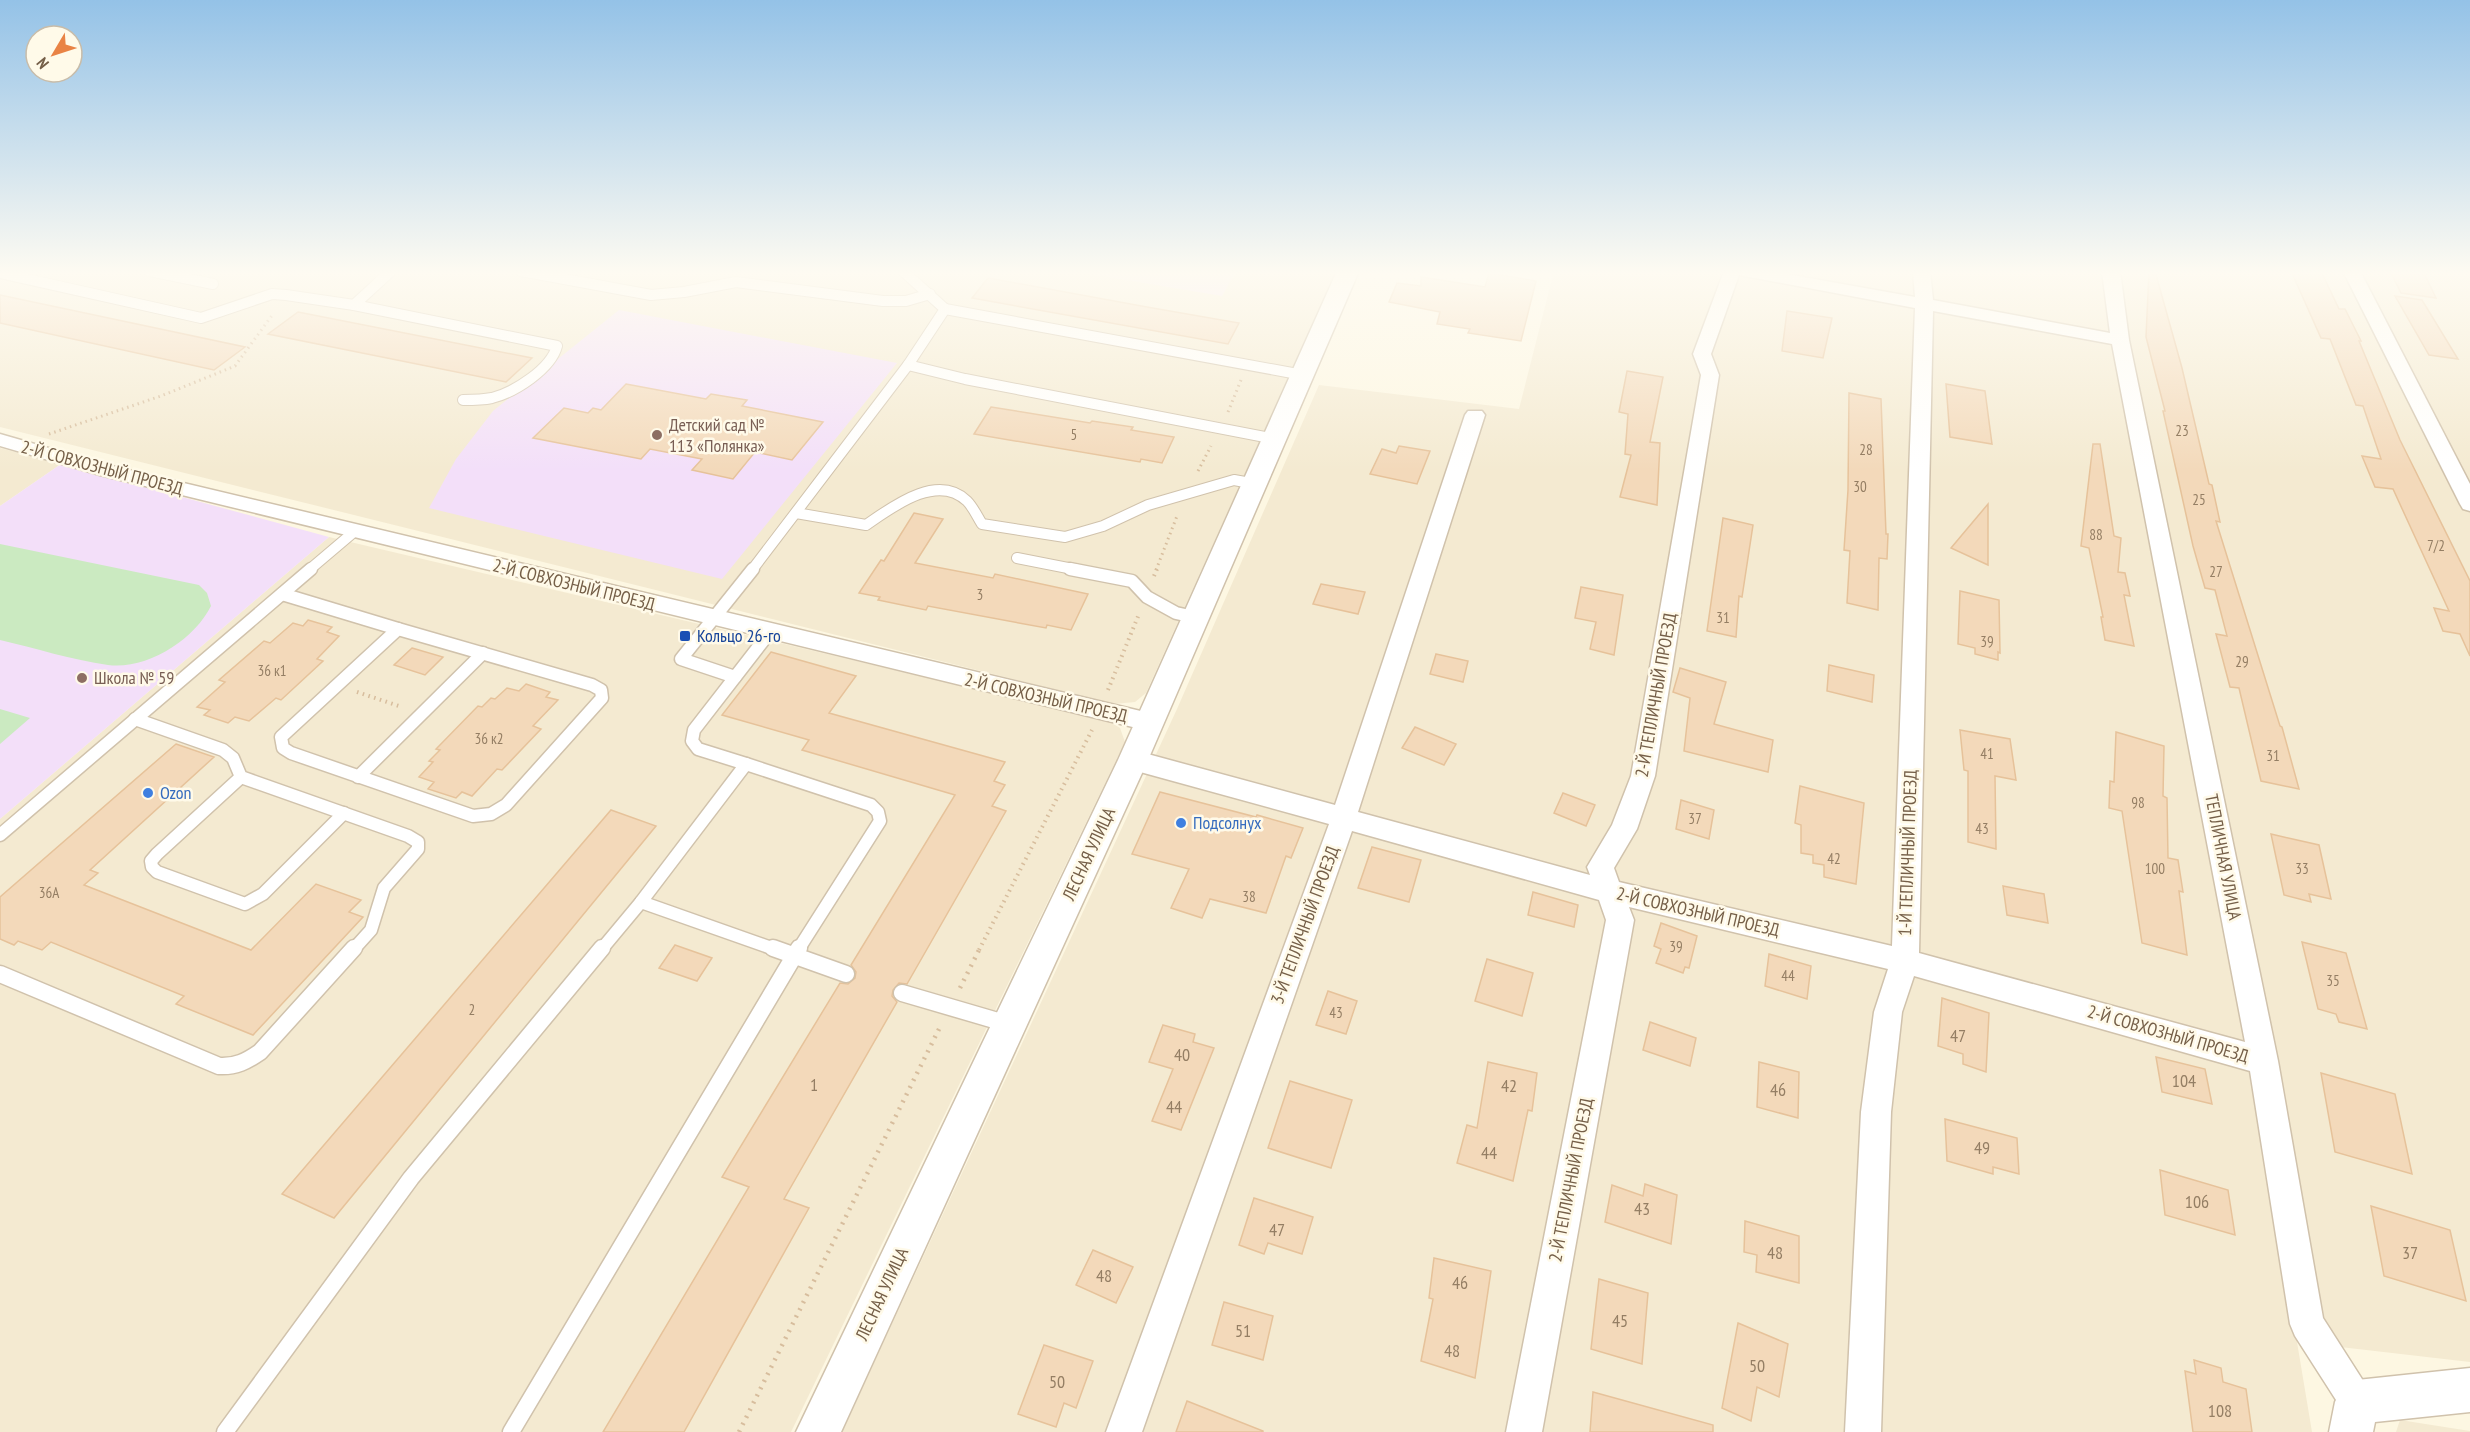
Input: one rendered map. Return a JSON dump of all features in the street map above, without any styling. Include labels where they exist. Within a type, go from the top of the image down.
[{"type":"street","name":"ЛЕСНАЯ УЛИЦА","points":[[818,1432],[1134,760],[1194,617],[1256,484],[1319,338]]},
{"type":"street","name":"2-Й ТЕПЛИЧНЫЙ ПРОЕЗД","points":[[1524,1432],[1620,920],[1600,867],[1624,829],[1643,776],[1710,375],[1702,354],[1707,338]]},
{"type":"street","name":"1-Й ТЕПЛИЧНЫЙ ПРОЕЗД","points":[[1863,1432],[1876,1112],[1888,1012],[1905,961],[1923,338]]},
{"type":"street","points":[[2108,338],[2120,340]]},
{"type":"street","points":[[2385,338],[2470,504]]},
{"type":"street","name":"ТЕПЛИЧНАЯ УЛИЦА","points":[[2120,340],[2263,1061],[2307,1324],[2354,1417]]},
{"type":"street","name":"3-Й ТЕПЛИЧНЫЙ ПРОЕЗД","points":[[1124,1432],[1344,817],[1475,416]]},
{"type":"street","name":"2-Й СОВХОЗНЫЙ ПРОЕЗД","points":[[0,440],[100,469],[1149,722]]},
{"type":"street","name":"2-Й СОВХОЗНЫЙ ПРОЕЗД","points":[[1134,760],[1608,891],[1905,961],[2263,1061]]},
{"type":"street","points":[[2354,1417],[2470,1390]]},
{"type":"lane","points":[[462,400],[481,402],[511,392],[554,357],[556,346],[516,338]]},
{"type":"lane","points":[[735,677],[681,659],[715,619],[796,513],[926,338]]},
{"type":"lane","points":[[1101,338],[1303,375]]},
{"type":"lane","points":[[908,365],[965,379],[1275,439]]},
{"type":"lane","points":[[796,513],[866,525],[912,496],[938,489],[964,498],[982,524],[1065,537],[1103,525],[1148,505],[1234,480],[1256,484]]},
{"type":"lane","points":[[0,835],[355,531]]},
{"type":"lane","points":[[1017,558],[1132,581],[1147,597],[1176,613],[1194,617]]},
{"type":"lane","points":[[282,594],[399,628],[483,654],[592,685],[601,690],[602,698],[506,805],[484,817],[473,816],[358,777],[283,748],[281,737],[399,628]]},
{"type":"lane","points":[[511,1432],[795,955],[880,821],[878,812],[871,805],[698,749],[692,741],[694,730],[770,632]]},
{"type":"lane","points":[[358,777],[483,654]]},
{"type":"lane","points":[[0,974],[219,1066],[232,1068],[245,1063],[260,1052],[372,930],[384,888],[418,849],[417,842],[408,836],[241,777],[229,753],[135,720]]},
{"type":"lane","points":[[225,1432],[411,1178],[641,902],[746,764]]},
{"type":"lane","points":[[241,777],[158,854],[152,861],[152,867],[157,872],[245,904],[263,894],[344,813]]},
{"type":"lane","points":[[641,902],[846,974]]},
{"type":"lane","points":[[902,993],[951,1005],[1008,1024]]},
{"type":"path","points":[[22,447],[38,438],[161,396],[235,366],[255,338]]},
{"type":"path","points":[[739,1432],[951,1005],[1089,736],[1147,597],[1185,494],[1221,428],[1248,365]]},
{"type":"path","points":[[337,686],[422,713]]},
{"type":"shaded area","points":[[0,338],[1306,338],[1146,693],[1135,702],[1114,704],[0,427]]},
{"type":"shaded area","name":"Детский сад № 113 «Полянка»","points":[[584,338],[765,338],[897,363],[722,579],[429,508],[456,459],[493,411]]},
{"type":"shaded area","points":[[1537,338],[2470,338],[2470,1362],[2297,1342],[2312,1432],[842,1432],[1177,709],[1319,385],[1519,409]]},
{"type":"shaded area","points":[[0,448],[61,464],[0,506]]},
{"type":"shaded area","name":"Школа № 59","points":[[61,464],[329,537],[0,819],[0,506]]},
{"type":"shaded area","points":[[329,537],[1107,720],[1120,728],[1125,742],[791,1432],[0,1432],[0,819]]},
{"type":"shaded area","points":[[2400,1420],[2470,1431],[2470,1432],[2396,1432]]},
{"type":"green space","points":[[0,544],[199,585],[207,593],[211,606],[203,619],[181,641],[168,650],[138,663],[108,665],[0,640]]},
{"type":"green space","points":[[0,709],[30,718],[0,744]]},
{"type":"building","points":[[68,338],[202,338],[245,347],[214,370]]},
{"type":"building","points":[[287,338],[429,338],[532,358],[506,382]]},
{"type":"building","points":[[1194,338],[1231,338],[1228,344]]},
{"type":"building","points":[[1500,338],[1522,338],[1521,341]]},
{"type":"building","points":[[1784,338],[1828,338],[1823,358],[1782,351]]},
{"type":"building","points":[[2146,338],[2174,338],[2209,484],[2212,485],[2220,522],[2216,521],[2282,727],[2299,789],[2261,781],[2239,688],[2230,687],[2216,634],[2227,636],[2215,590],[2205,588],[2193,546],[2163,411],[2165,411]]},
{"type":"building","points":[[2321,338],[2359,338],[2361,341],[2359,341],[2400,440],[2470,581],[2470,656],[2460,634],[2443,631],[2434,608],[2449,611],[2393,489],[2375,487],[2362,456],[2381,459],[2363,406],[2356,405],[2330,339]]},
{"type":"building","points":[[2419,338],[2445,338],[2458,359],[2429,355]]},
{"type":"building","points":[[1627,371],[1663,377],[1650,442],[1660,443],[1657,505],[1620,497],[1631,455],[1625,454],[1628,414],[1619,412]]},
{"type":"building","points":[[626,384],[706,399],[711,394],[747,400],[742,406],[823,422],[792,460],[755,452],[733,479],[692,470],[702,459],[650,449],[641,459],[533,438],[564,408],[588,413],[593,408],[601,410]]},
{"type":"building","points":[[1946,384],[1985,391],[1992,444],[1950,437]]},
{"type":"building","points":[[1849,393],[1881,399],[1886,534],[1888,534],[1887,559],[1879,558],[1878,610],[1847,603],[1850,551],[1844,550],[1848,490]]},
{"type":"building","points":[[991,407],[1090,423],[1092,421],[1133,427],[1131,430],[1174,437],[1162,463],[1141,459],[1140,462],[974,434]]},
{"type":"building","points":[[2093,444],[2100,444],[2114,536],[2121,538],[2118,572],[2125,573],[2130,596],[2124,595],[2134,646],[2105,640],[2101,617],[2103,617],[2089,548],[2081,546]]},
{"type":"building","points":[[1399,446],[1430,451],[1417,484],[1370,474],[1382,449],[1396,453]]},
{"type":"building","points":[[1988,504],[1988,565],[1951,548]]},
{"type":"building","points":[[914,513],[943,519],[915,563],[993,578],[995,574],[1088,594],[1071,630],[1047,625],[1046,628],[928,606],[926,610],[878,600],[880,597],[859,593],[881,560],[884,561]]},
{"type":"building","points":[[1723,518],[1753,525],[1742,597],[1739,596],[1736,637],[1707,631]]},
{"type":"building","points":[[1321,584],[1365,592],[1358,614],[1313,604]]},
{"type":"building","points":[[1581,587],[1623,595],[1614,655],[1590,649],[1596,622],[1575,618]]},
{"type":"building","points":[[1960,591],[1999,600],[2000,653],[1998,652],[1998,660],[1975,654],[1975,648],[1958,644]]},
{"type":"building","points":[[308,620],[332,627],[327,632],[339,636],[317,659],[323,661],[281,700],[276,698],[249,721],[235,717],[228,723],[204,715],[210,710],[197,707],[225,682],[219,680],[264,641],[270,643],[293,623],[303,626]]},
{"type":"building","points":[[412,648],[443,657],[425,675],[394,665]]},
{"type":"building","points":[[771,652],[856,676],[829,713],[1005,762],[994,781],[1005,785],[992,806],[1006,811],[907,984],[899,983],[893,990],[892,996],[897,1002],[784,1199],[809,1208],[684,1432],[603,1432],[749,1187],[722,1177],[840,983],[848,984],[855,978],[856,972],[851,965],[955,795],[802,750],[809,740],[722,715]]},
{"type":"building","points":[[1436,654],[1468,661],[1463,682],[1430,674]]},
{"type":"building","points":[[1829,665],[1874,675],[1872,702],[1827,691]]},
{"type":"building","points":[[1680,668],[1726,682],[1714,724],[1773,740],[1768,772],[1684,751],[1690,698],[1673,692]]},
{"type":"building","points":[[526,684],[550,692],[546,697],[558,700],[533,726],[541,729],[502,770],[497,769],[472,796],[462,792],[456,798],[428,789],[434,782],[419,777],[433,762],[429,761],[440,750],[436,749],[478,706],[482,707],[491,698],[495,699],[507,688],[519,691]]},
{"type":"building","points":[[1415,727],[1456,744],[1444,765],[1402,748]]},
{"type":"building","points":[[1960,730],[2010,739],[2016,780],[1995,776],[1996,849],[1968,842],[1968,771],[1964,770]]},
{"type":"building","points":[[2116,732],[2164,746],[2163,796],[2167,798],[2168,858],[2178,860],[2183,892],[2179,891],[2187,955],[2142,943],[2122,811],[2109,808],[2110,781],[2114,782]]},
{"type":"building","points":[[176,744],[214,757],[90,870],[98,873],[84,885],[251,950],[316,884],[361,900],[349,912],[363,917],[253,1035],[176,1004],[184,996],[51,942],[42,950],[18,941],[14,945],[0,939],[0,897]]},
{"type":"building","points":[[1800,786],[1864,803],[1856,884],[1824,877],[1824,865],[1813,863],[1813,855],[1801,853],[1801,825],[1795,823]]},
{"type":"building","points":[[1160,792],[1303,828],[1291,858],[1286,856],[1266,913],[1210,899],[1202,918],[1171,908],[1189,869],[1132,854]]},
{"type":"building","points":[[1563,793],[1595,805],[1586,826],[1554,813]]},
{"type":"building","points":[[1681,800],[1714,810],[1709,839],[1676,829]]},
{"type":"building","points":[[611,810],[656,826],[334,1218],[282,1194]]},
{"type":"building","points":[[2271,834],[2319,845],[2331,899],[2309,894],[2311,902],[2284,895]]},
{"type":"building","points":[[1372,847],[1421,860],[1409,902],[1358,888]]},
{"type":"building","points":[[2003,886],[2044,894],[2048,923],[2007,915]]},
{"type":"building","points":[[1533,892],[1578,905],[1574,927],[1528,915]]},
{"type":"building","points":[[1661,923],[1697,936],[1689,968],[1685,967],[1683,973],[1656,963],[1661,949],[1654,946]]},
{"type":"building","points":[[2302,942],[2346,953],[2367,1029],[2339,1022],[2336,1014],[2318,1009]]},
{"type":"building","points":[[675,945],[712,958],[697,981],[659,968]]},
{"type":"building","points":[[1769,954],[1811,966],[1807,999],[1765,986]]},
{"type":"building","points":[[1487,959],[1533,973],[1522,1016],[1475,1001]]},
{"type":"building","points":[[1328,991],[1357,1001],[1346,1034],[1316,1025]]},
{"type":"building","points":[[1942,998],[1989,1013],[1986,1072],[1963,1064],[1963,1054],[1938,1046]]},
{"type":"building","points":[[1650,1022],[1696,1038],[1690,1066],[1643,1050]]},
{"type":"building","points":[[1163,1025],[1195,1034],[1193,1042],[1214,1048],[1181,1130],[1152,1121],[1173,1069],[1149,1062]]},
{"type":"building","points":[[2156,1057],[2205,1069],[2212,1104],[2162,1092]]},
{"type":"building","points":[[1488,1062],[1537,1073],[1532,1111],[1528,1110],[1513,1181],[1457,1163],[1467,1125],[1477,1128]]},
{"type":"building","points":[[1759,1062],[1799,1072],[1798,1118],[1757,1107]]},
{"type":"building","points":[[2321,1073],[2395,1094],[2412,1174],[2335,1152]]},
{"type":"building","points":[[1290,1081],[1352,1100],[1331,1168],[1268,1148]]},
{"type":"building","points":[[1945,1119],[2017,1138],[2019,1174],[1993,1167],[1993,1174],[1947,1161]]},
{"type":"building","points":[[2160,1170],[2228,1190],[2235,1235],[2165,1215]]},
{"type":"building","points":[[1645,1184],[1677,1195],[1671,1244],[1605,1222],[1612,1185],[1643,1196]]},
{"type":"building","points":[[1254,1198],[1313,1217],[1302,1254],[1268,1243],[1264,1254],[1239,1245]]},
{"type":"building","points":[[2371,1206],[2450,1230],[2466,1301],[2384,1276]]},
{"type":"building","points":[[1745,1221],[1799,1236],[1799,1283],[1756,1272],[1757,1255],[1744,1252]]},
{"type":"building","points":[[1093,1250],[1133,1267],[1116,1303],[1076,1285]]},
{"type":"building","points":[[1434,1258],[1491,1271],[1475,1378],[1421,1361],[1433,1299],[1429,1298]]},
{"type":"building","points":[[1599,1279],[1648,1293],[1642,1364],[1591,1349]]},
{"type":"building","points":[[1224,1302],[1273,1316],[1263,1360],[1212,1345]]},
{"type":"building","points":[[1738,1323],[1788,1344],[1779,1397],[1757,1387],[1751,1421],[1722,1408]]},
{"type":"building","points":[[1044,1345],[1093,1361],[1076,1408],[1064,1403],[1056,1427],[1018,1414]]},
{"type":"building","points":[[2194,1360],[2221,1368],[2223,1382],[2246,1389],[2252,1432],[2193,1432],[2185,1371],[2196,1374]]},
{"type":"building","points":[[1593,1392],[1713,1425],[1713,1432],[1590,1432]]},
{"type":"building","points":[[1187,1401],[1263,1431],[1263,1432],[1176,1432]]},
{"type":"place","name":"Детский сад № 113 «Полянка»","points":[[657,435]]},
{"type":"place","name":"Кольцо 26-го","points":[[685,636]]},
{"type":"place","name":"Школа № 59","points":[[82,678]]},
{"type":"place","name":"Ozon","points":[[148,793]]},
{"type":"place","name":"Подсолнух","points":[[1181,823]]}]
